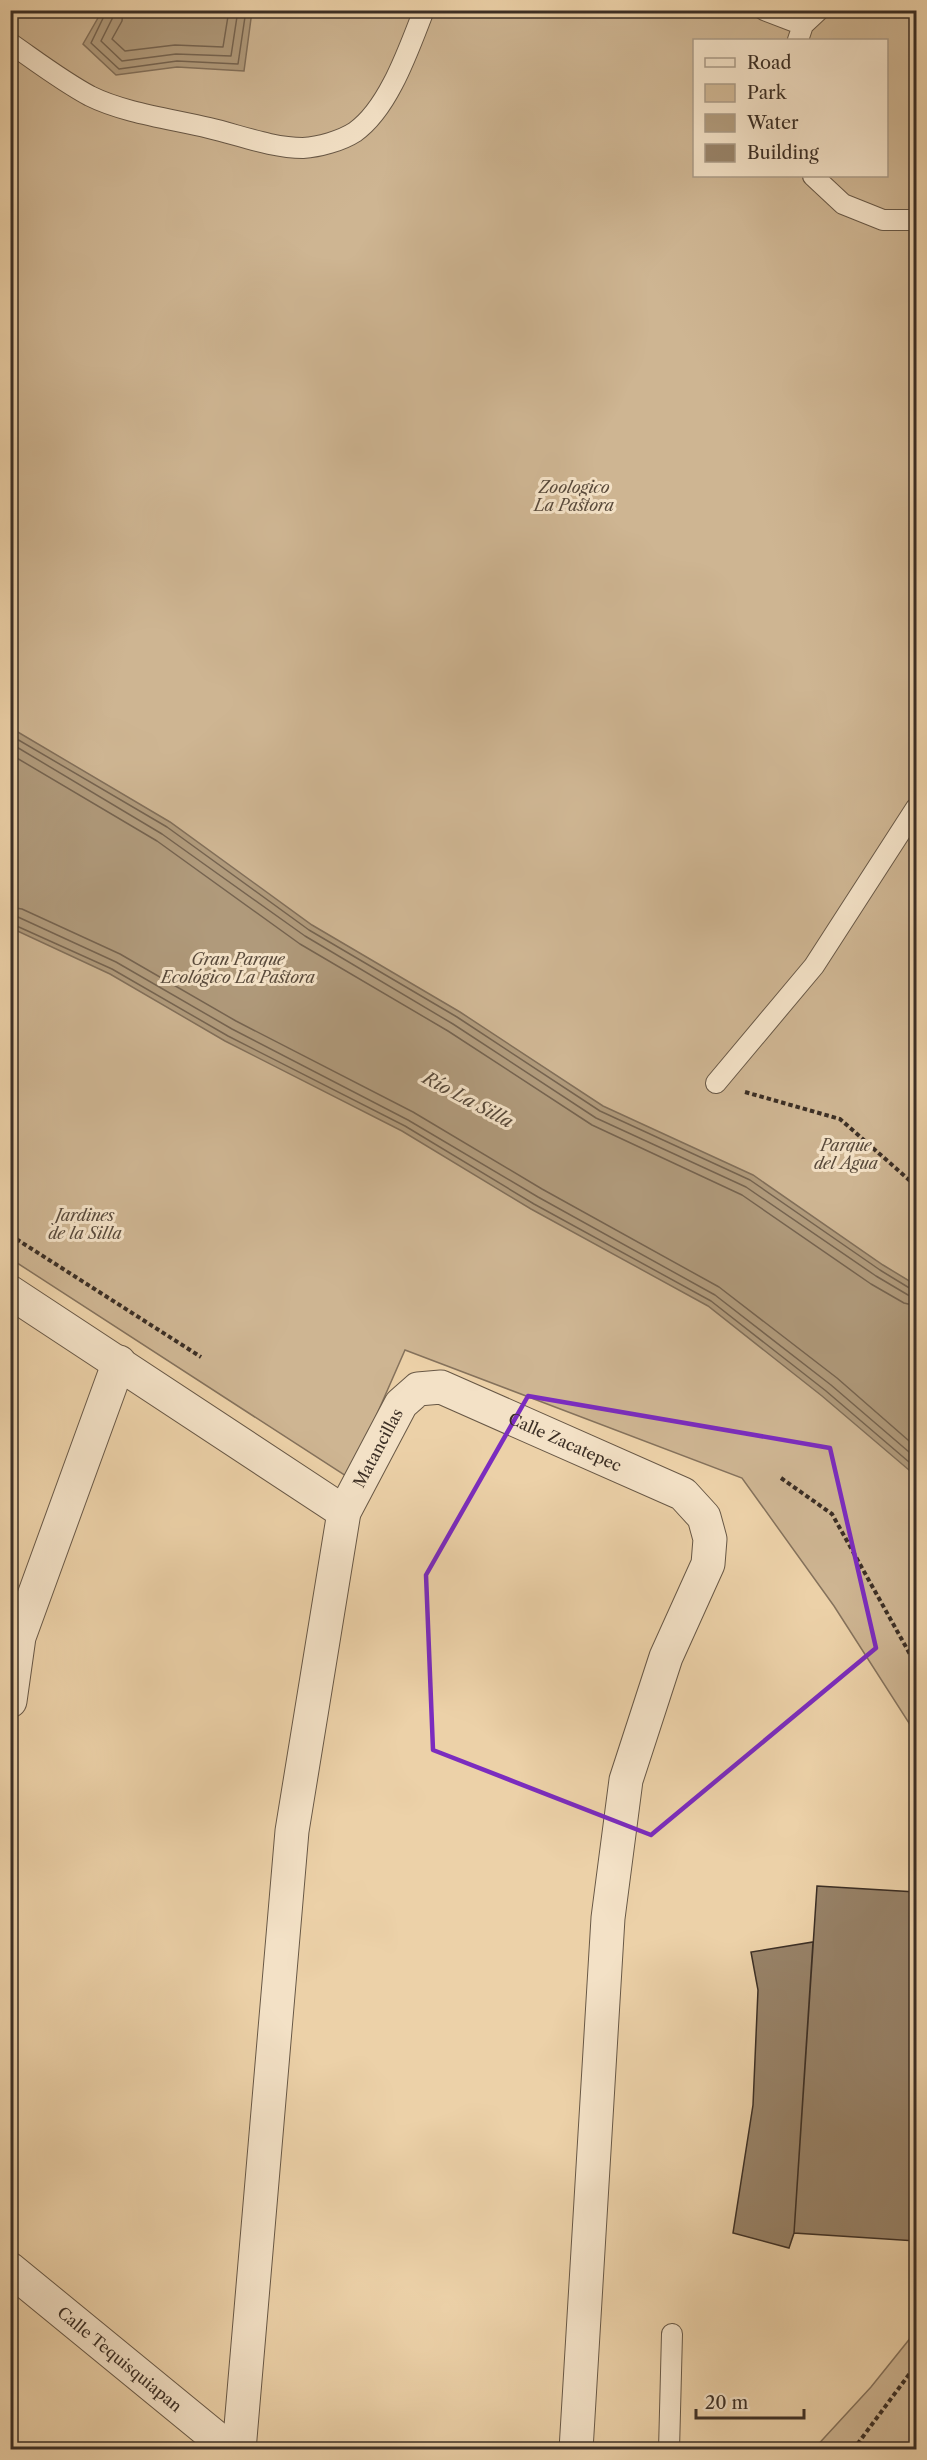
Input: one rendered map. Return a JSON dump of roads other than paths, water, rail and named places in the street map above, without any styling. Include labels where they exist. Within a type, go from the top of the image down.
[{"type":"street","points":[[10,1292],[345,1512]]},
{"type":"street","points":[[10,1701],[15,1634],[119,1362]]},
{"type":"street","name":"Calle Zacatepec","points":[[418,1389],[441,1386],[683,1494],[704,1517],[710,1539],[708,1564],[666,1657],[626,1780],[608,1917],[576,2450]]},
{"type":"street","name":"Matancillas","points":[[239,2450],[292,1831],[345,1512],[401,1404],[418,1389]]},
{"type":"street","name":"Calle Tequisquiapan","points":[[10,2270],[231,2450]]},
{"type":"lane","points":[[10,43],[64,81],[92,97],[123,107],[303,148],[333,142],[355,131],[379,106],[401,69],[424,10]]},
{"type":"lane","points":[[764,10],[800,33],[819,10]]},
{"type":"lane","points":[[814,177],[843,204],[883,220],[916,220]]},
{"type":"lane","points":[[716,1083],[814,966],[916,808]]},
{"type":"lane","points":[[669,2450],[672,2334]]},
{"type":"water","points":[[102,11],[252,11],[244,71],[177,67],[116,75],[83,44]]},
{"type":"water","name":"Río La Silla","points":[[11,728],[170,822],[312,925],[460,1012],[603,1106],[753,1175],[883,1265],[916,1285],[916,1476],[822,1396],[708,1306],[531,1209],[402,1131],[225,1041],[110,974],[11,928]]},
{"type":"park label","name":"Zoologico La Pastora","points":[[574,496]]},
{"type":"park label","name":"Gran Parque Ecológico La Pastora","points":[[238,968]]},
{"type":"park label","name":"Parque del Agua","points":[[846,1154]]},
{"type":"park label","name":"Jardines de la Silla","points":[[85,1224]]}]
